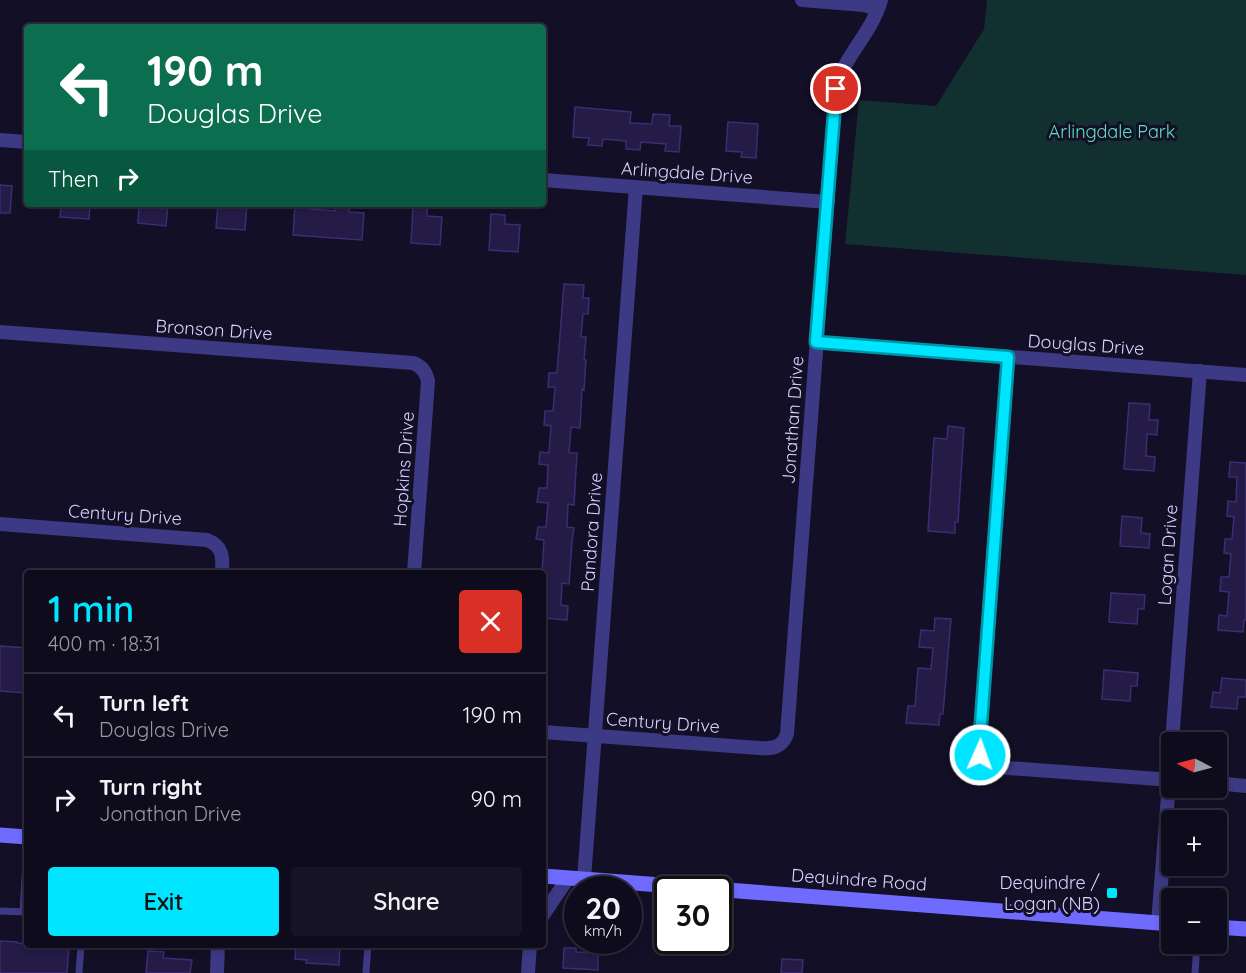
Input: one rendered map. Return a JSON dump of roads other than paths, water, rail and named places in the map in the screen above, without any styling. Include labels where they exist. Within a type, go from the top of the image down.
[{"type":"main road","points":[[0,835],[24,837]]},
{"type":"main road","name":"Dequindre Road","points":[[546,876],[564,878]]},
{"type":"main road","name":"Dequindre Road","points":[[642,884],[1161,923]]},
{"type":"main road","points":[[1227,928],[1246,929]]},
{"type":"street","points":[[802,0],[880,5]]},
{"type":"street","name":"Jonathan Drive","points":[[780,745],[787,734],[836,89],[845,64],[871,26],[880,5]]},
{"type":"street","points":[[0,140],[24,142]]},
{"type":"street","name":"Arlingdale Drive","points":[[546,180],[828,202]]},
{"type":"street","name":"Pandora Drive","points":[[576,876],[595,736],[636,187]]},
{"type":"street","name":"Bronson Drive","points":[[0,332],[413,363],[423,369]]},
{"type":"street","name":"Douglas Drive","points":[[816,342],[1246,375]]},
{"type":"street","points":[[1008,357],[980,755],[988,765],[995,767],[1161,779]]},
{"type":"street","name":"Hopkins Drive","points":[[414,570],[428,388],[423,369]]},
{"type":"street","name":"Logan Drive","points":[[1173,732],[1200,371]]},
{"type":"street","name":"Century Drive","points":[[0,524],[207,540],[214,543],[221,552],[222,570]]},
{"type":"street","name":"Century Drive","points":[[546,732],[769,749],[780,745]]},
{"type":"street","points":[[1227,784],[1246,786]]},
{"type":"street","name":"Logan Drive","points":[[1166,888],[1169,798]]},
{"type":"street","points":[[546,912],[564,892]]},
{"type":"street","points":[[217,973],[218,948]]},
{"type":"street","points":[[528,973],[530,948]]},
{"type":"lane","points":[[0,911],[24,912]]},
{"type":"lane","points":[[79,973],[81,948]]},
{"type":"lane","points":[[366,973],[368,948]]},
{"type":"lane","points":[[1195,973],[1196,954]]},
{"type":"place","name":"Dequindre / Logan (NB)","points":[[1112,893]]},
{"type":"park label","name":"Arlingdale Park","points":[[1112,132]]}]
